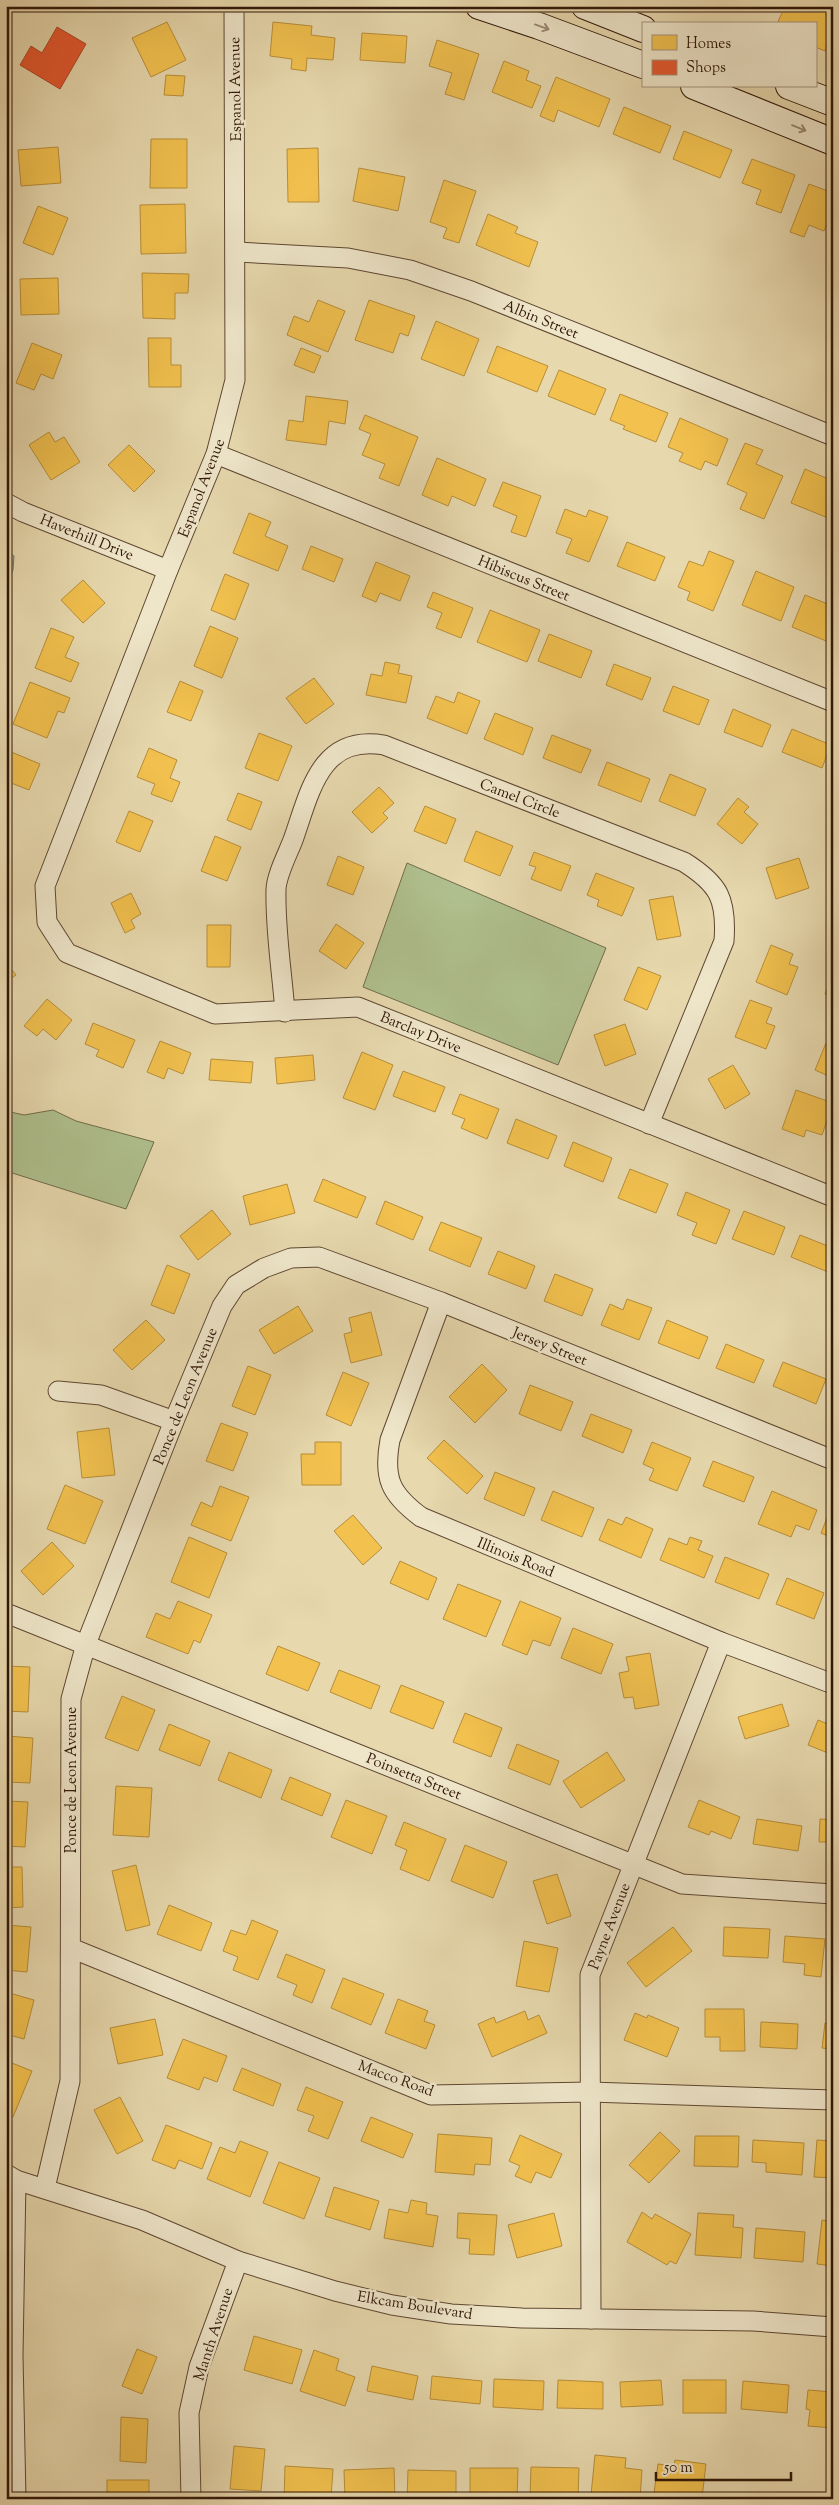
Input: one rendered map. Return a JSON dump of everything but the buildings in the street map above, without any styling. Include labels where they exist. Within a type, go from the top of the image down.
[{"type":"main road","points":[[479,6],[642,65]]},
{"type":"main road","points":[[585,6],[642,29]]},
{"type":"main road","points":[[699,88],[833,142]]},
{"type":"main road","points":[[795,88],[833,103]]},
{"type":"street","name":"Espanol Avenue","points":[[45,886],[168,570],[216,454],[235,380],[237,252],[234,6]]},
{"type":"street","name":"Albin Street","points":[[237,252],[348,258],[410,270],[480,295],[833,436]]},
{"type":"street","name":"Hibiscus Street","points":[[216,454],[833,702]]},
{"type":"street","name":"Haverhill Drive","points":[[6,503],[168,570]]},
{"type":"street","name":"Camel Circle","points":[[285,1012],[275,888],[314,780],[328,760],[348,747],[366,742],[384,745],[684,862],[705,876],[720,895],[726,918],[724,941],[649,1124]]},
{"type":"street","name":"Barclay Drive","points":[[45,886],[47,922],[67,953],[215,1014],[358,1008],[833,1197]]},
{"type":"street","name":"Jersey Street","points":[[264,1268],[292,1258],[319,1257],[440,1302],[833,1460]]},
{"type":"street","name":"Ponce de Leon Avenue","points":[[45,2188],[70,2081],[71,1699],[86,1644],[174,1421],[222,1306],[236,1285],[264,1268]]},
{"type":"street","name":"Illinois Road","points":[[440,1302],[390,1440],[386,1460],[388,1482],[401,1502],[421,1517],[721,1642],[833,1684]]},
{"type":"street","points":[[58,1391],[101,1395],[174,1421]]},
{"type":"street","name":"Poinsetta Street","points":[[6,1613],[682,1884],[833,1894]]},
{"type":"street","name":"Payne Avenue","points":[[592,2319],[590,1975],[721,1642]]},
{"type":"street","name":"Macco Road","points":[[71,1948],[431,2095],[590,2092],[833,2100]]},
{"type":"street","points":[[9,2179],[16,2499]]},
{"type":"street","name":"Elkcam Boulevard","points":[[9,2179],[45,2188],[142,2220],[238,2261],[335,2291],[392,2305],[451,2314],[592,2319],[753,2320],[833,2327]]},
{"type":"street","name":"Manth Avenue","points":[[191,2499],[189,2413],[199,2367],[238,2261]]},
{"type":"green space","points":[[407,863],[606,948],[558,1065],[363,987]]},
{"type":"green space","points":[[53,1110],[76,1121],[154,1142],[126,1209],[6,1171],[6,1111],[24,1115]]},
{"type":"water","points":[[6,550],[14,556],[13,570],[6,589]]}]
